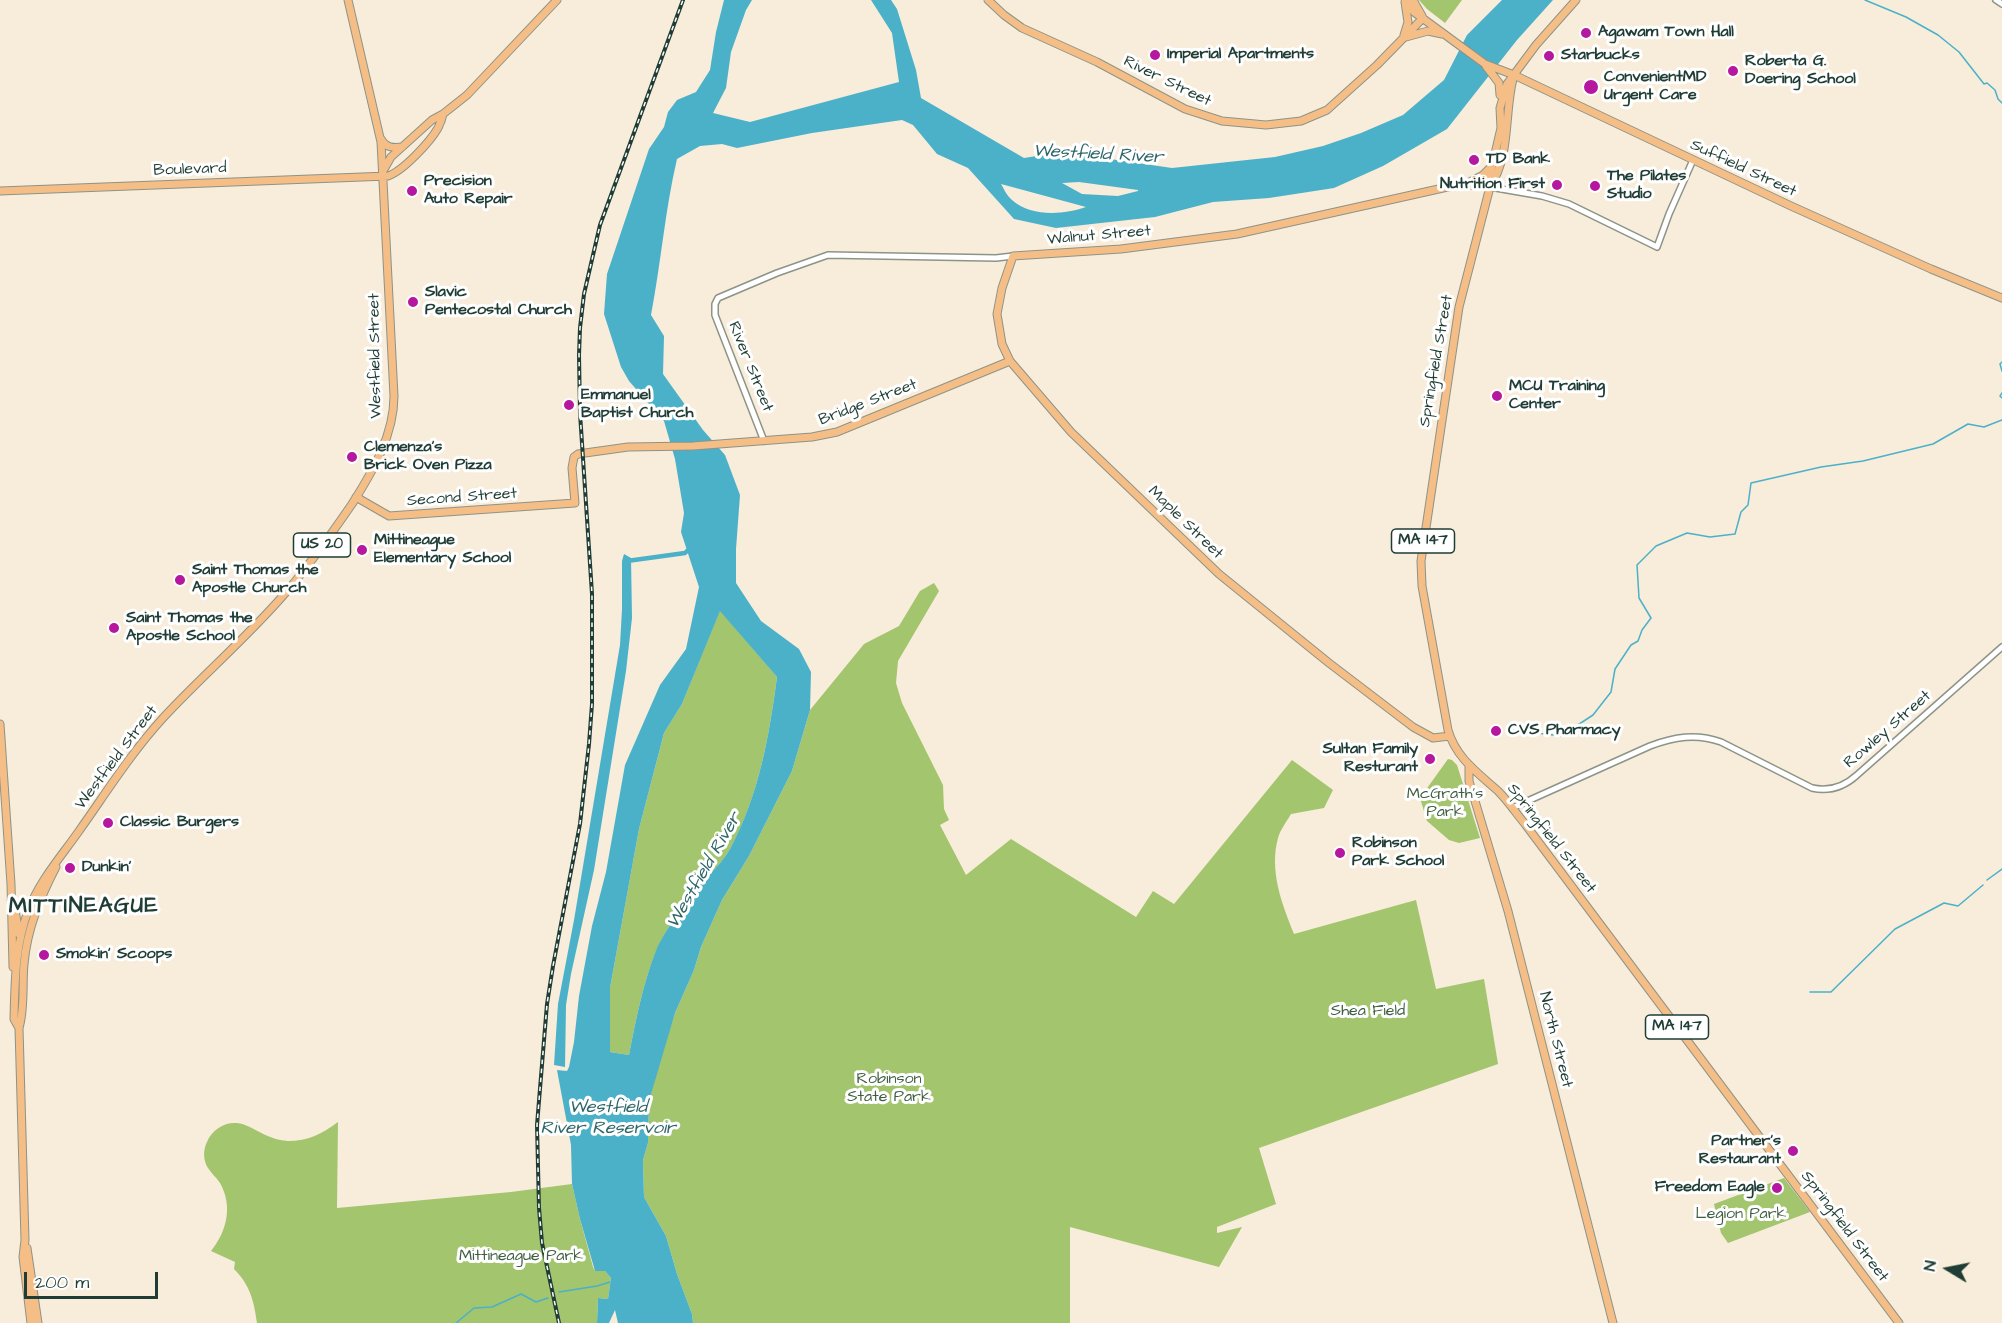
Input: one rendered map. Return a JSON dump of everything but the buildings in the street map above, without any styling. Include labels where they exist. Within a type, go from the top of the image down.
[{"type":"main road","name":"Westfield Street","points":[[19,1028],[15,1019],[20,940],[33,898],[43,880],[162,719],[281,598],[311,561],[357,497],[386,441],[394,410],[380,138],[348,0]]},
{"type":"main road","points":[[444,114],[438,128],[403,167],[392,175],[382,176],[386,163],[432,120],[444,114],[467,95],[557,0]]},
{"type":"main road","name":"River Street","points":[[988,0],[1022,28],[1097,62],[1173,104],[1204,116],[1236,123],[1266,125],[1288,124],[1322,113],[1340,100],[1423,18]]},
{"type":"main road","points":[[1405,0],[1408,22],[1405,38],[1428,31],[1443,34]]},
{"type":"main road","points":[[1405,0],[1414,12],[1423,18]]},
{"type":"main road","points":[[1413,0],[1423,18]]},
{"type":"main road","points":[[1514,75],[1576,0]]},
{"type":"main road","name":"Suffield Street","points":[[1423,18],[1497,73],[1514,75],[1913,262],[2002,298]]},
{"type":"main road","name":"MA 147","points":[[1497,73],[1501,88],[1500,108]]},
{"type":"main road","name":"Springfield Street","points":[[1514,75],[1507,84],[1500,108],[1501,128],[1490,187],[1459,307],[1421,561],[1422,586],[1450,736],[1469,766],[1499,792],[1512,808],[1899,1323]]},
{"type":"main road","name":"Springfield Street","points":[[1490,187],[1496,178],[1507,134],[1508,105],[1514,75]]},
{"type":"main road","points":[[380,138],[384,145],[402,147]]},
{"type":"main road","points":[[1466,184],[1487,173],[1493,163]]},
{"type":"main road","name":"Boulevard","points":[[0,191],[382,176]]},
{"type":"main road","name":"Walnut Street","points":[[1013,256],[1100,251],[1237,234],[1466,184],[1490,187]]},
{"type":"main road","name":"Maple Street","points":[[1013,256],[1002,288],[997,314],[1002,344],[1010,361],[1071,432],[1219,574],[1329,663],[1421,732],[1433,738],[1450,736]]},
{"type":"main road","name":"Bridge Street","points":[[575,503],[572,464],[576,456],[607,450],[820,437],[1010,361]]},
{"type":"main road","name":"Second Street","points":[[357,497],[389,516],[575,503]]},
{"type":"main road","points":[[0,724],[13,915],[13,964],[16,978]]},
{"type":"main road","name":"North Street","points":[[1469,766],[1469,781],[1508,911],[1613,1323]]},
{"type":"main road","name":"Westfield Street","points":[[38,1323],[25,1240],[20,1131],[19,1028],[22,1019],[24,964],[28,938],[43,894],[64,852]]},
{"type":"main road","points":[[13,915],[23,910],[33,898]]},
{"type":"main road","points":[[13,915],[20,940]]},
{"type":"main road","name":"Westfield Street","points":[[25,1240],[23,1257],[32,1323]]},
{"type":"street","points":[[1996,0],[2002,4]]},
{"type":"street","points":[[1490,187],[1542,196],[1569,204],[1657,248],[1666,221],[1693,160]]},
{"type":"street","name":"Walnut Street","points":[[715,302],[723,295],[828,255],[996,258],[1013,256]]},
{"type":"street","name":"River Street","points":[[715,302],[715,315],[764,441]]},
{"type":"street","name":"Rowley Street","points":[[1512,808],[1650,746],[1686,736],[1705,737],[1721,742],[1812,788],[1824,790],[1838,787],[1857,775],[2002,647]]},
{"type":"green space","points":[[1419,0],[1462,0],[1445,23]]},
{"type":"green space","name":"Robinson State Park","points":[[934,583],[939,591],[898,661],[896,683],[902,703],[943,785],[944,809],[949,820],[940,825],[966,875],[1011,839],[1136,917],[1153,891],[1174,904],[1292,760],[1333,790],[1324,808],[1291,814],[1278,838],[1275,863],[1278,887],[1294,934],[1416,900],[1436,989],[1484,979],[1498,1064],[1259,1148],[1276,1204],[1217,1227],[1217,1233],[1242,1227],[1219,1267],[1070,1227],[1070,1323],[693,1323],[666,1236],[644,1197],[643,1160],[648,1143],[649,1101],[661,1055],[675,1013],[722,900],[749,856],[792,771],[810,710],[864,644],[899,626],[920,591]]},
{"type":"green space","points":[[720,610],[777,677],[756,787],[730,849],[686,902],[657,949],[644,988],[629,1055],[610,1052],[610,988],[639,829],[664,733],[682,704]]},
{"type":"green space","name":"McGrath's Park","points":[[1448,759],[1457,765],[1480,838],[1459,843],[1449,840],[1427,821],[1420,798]]},
{"type":"green space","name":"Mittineague Park","points":[[338,1122],[337,1208],[572,1184],[593,1267],[595,1271],[605,1271],[611,1278],[608,1299],[598,1298],[597,1323],[257,1323],[250,1294],[244,1281],[234,1269],[235,1262],[211,1251],[221,1235],[227,1209],[220,1183],[205,1162],[206,1145],[213,1132],[228,1124],[239,1123],[270,1137],[288,1141],[314,1136]]},
{"type":"green space","name":"Legion Park","points":[[1784,1178],[1810,1212],[1728,1243],[1721,1233],[1714,1204]]},
{"type":"water","name":"Westfield River Reservoir","points":[[724,0],[752,0],[746,10],[731,52],[726,88],[713,113],[750,122],[899,82],[892,33],[871,0],[891,0],[897,9],[916,70],[921,98],[1024,158],[1062,152],[1172,168],[1275,157],[1323,146],[1403,115],[1444,80],[1467,35],[1502,0],[1553,0],[1517,40],[1447,129],[1383,166],[1334,188],[1269,198],[1213,202],[1155,217],[1056,228],[1014,219],[968,168],[937,154],[913,125],[902,120],[812,133],[737,148],[722,144],[700,146],[677,159],[651,315],[664,336],[663,374],[703,430],[725,455],[740,495],[736,583],[761,621],[799,649],[811,672],[810,710],[792,771],[749,856],[722,900],[701,947],[694,970],[675,1013],[649,1101],[648,1143],[643,1160],[644,1197],[666,1236],[693,1323],[618,1323],[615,1310],[609,1323],[597,1323],[598,1298],[608,1299],[611,1278],[605,1271],[595,1271],[580,1219],[572,1184],[571,1145],[557,1070],[567,1071],[569,1067],[579,996],[592,926],[606,872],[625,765],[660,685],[686,649],[699,587],[681,532],[684,513],[675,459],[664,421],[629,381],[621,367],[604,314],[607,274],[649,149],[664,127],[668,112],[677,100],[696,92],[710,70]],"holes":[[[1079,182],[1138,190],[1138,191],[1118,196],[1082,194],[1062,183]],[[1001,184],[1086,207],[1067,212],[1038,212],[1020,206],[1007,194]],[[720,611],[777,677],[756,787],[730,849],[686,902],[657,948],[644,988],[629,1055],[610,1052],[610,988],[639,829],[664,733],[682,704]]]},
{"type":"water","points":[[624,554],[631,558],[632,618],[626,671],[594,870],[566,1005],[565,1067],[554,1065],[558,1004],[620,645]]},
{"type":"waterway","points":[[1865,0],[1906,17],[1938,35],[1959,52],[1984,84],[1987,83],[1995,90],[2002,103]]},
{"type":"waterway","points":[[2002,362],[2000,364],[2002,371]]},
{"type":"waterway","points":[[2002,393],[2000,396],[2002,398]]},
{"type":"waterway","points":[[1529,732],[1561,736],[1593,715],[1611,692],[1615,669],[1631,645],[1638,641],[1642,630],[1651,618],[1639,598],[1637,565],[1656,546],[1687,533],[1710,537],[1735,534],[1741,512],[1748,505],[1751,483],[1821,467],[1863,461],[1933,444],[1968,424],[1984,427],[2002,420]]},
{"type":"waterway","points":[[627,561],[685,553],[691,547]]},
{"type":"waterway","points":[[1987,880],[2002,869]]},
{"type":"waterway","points":[[1810,992],[1831,992],[1895,929],[1944,903],[1958,906],[1983,885]]},
{"type":"waterway","points":[[559,1292],[610,1282]]},
{"type":"waterway","points":[[456,1323],[474,1308],[492,1307],[521,1294],[536,1302],[548,1298]]},
{"type":"railway","points":[[559,1323],[542,1243],[537,1125],[547,1004],[580,824],[592,704],[592,594],[580,413],[580,328],[584,294],[600,225],[683,0]]},
{"type":"place","name":"Agawam Town Hall","points":[[1586,33]]},
{"type":"place","name":"Imperial Apartments","points":[[1155,55]]},
{"type":"place","name":"Starbucks","points":[[1549,56]]},
{"type":"place","name":"Roberta G. Doering School","points":[[1733,71]]},
{"type":"place","name":"ConvenientMD Urgent Care","points":[[1591,87]]},
{"type":"place","name":"TD Bank","points":[[1474,160]]},
{"type":"place","name":"Nutrition First","points":[[1557,185]]},
{"type":"place","name":"The Pilates Studio","points":[[1595,186]]},
{"type":"place","name":"Precision Auto Repair","points":[[412,191]]},
{"type":"place","name":"Slavic Pentecostal Church","points":[[413,302]]},
{"type":"place","name":"MCU Training Center","points":[[1497,396]]},
{"type":"place","name":"Emmanuel Baptist Church","points":[[569,405]]},
{"type":"place","name":"Clemenza's Brick Oven Pizza","points":[[352,457]]},
{"type":"place","name":"Mittineague Elementary School","points":[[362,550]]},
{"type":"place","name":"Saint Thomas the Apostle Church","points":[[180,580]]},
{"type":"place","name":"Saint Thomas the Apostle School","points":[[114,628]]},
{"type":"place","name":"CVS Pharmacy","points":[[1496,731]]},
{"type":"place","name":"Sultan Family Resturant","points":[[1430,759]]},
{"type":"place","name":"Classic Burgers","points":[[108,823]]},
{"type":"place","name":"Robinson Park School","points":[[1340,853]]},
{"type":"place","name":"Dunkin'","points":[[70,868]]},
{"type":"place","name":"Smokin' Scoops","points":[[44,955]]},
{"type":"place","name":"Partner's Restaurant","points":[[1793,1151]]},
{"type":"place","name":"Freedom Eagle","points":[[1777,1188]]},
{"type":"district","name":"MITTINEAGUE","points":[[84,907]]},
{"type":"water label","name":"Westfield River","points":[[1098,155]]},
{"type":"water label","name":"Westfield River","points":[[705,871]]},
{"type":"park label","name":"Shea Field","points":[[1368,1012]]}]
